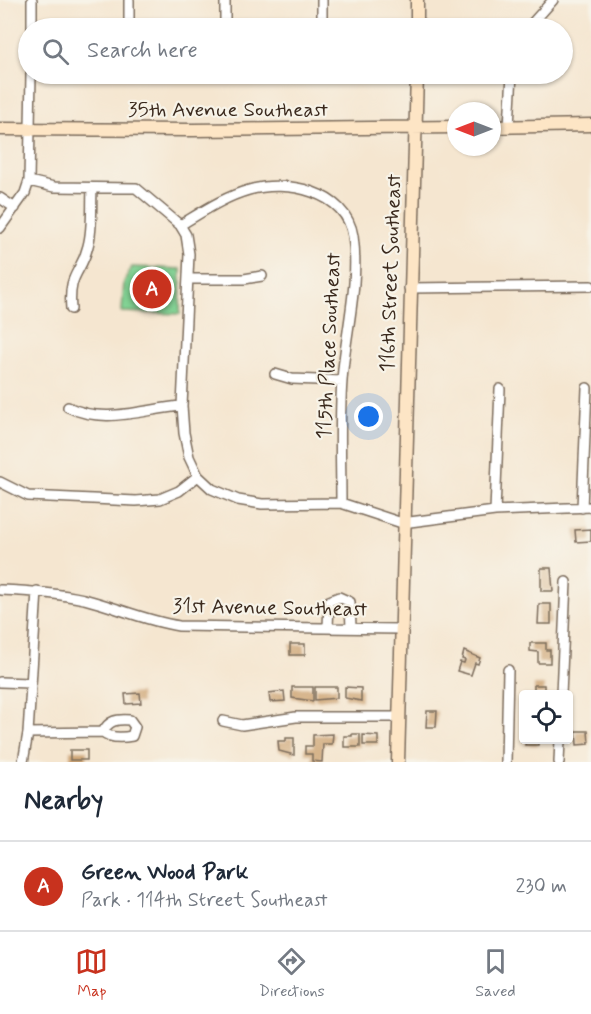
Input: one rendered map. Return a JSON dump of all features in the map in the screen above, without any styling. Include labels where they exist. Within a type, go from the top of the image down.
[{"type":"street","points":[[32,0],[32,18]]},
{"type":"street","points":[[129,0],[129,18]]},
{"type":"street","points":[[225,0],[225,18]]},
{"type":"street","points":[[322,0],[322,18]]},
{"type":"street","points":[[417,0],[417,18]]},
{"type":"street","points":[[537,18],[553,0]]},
{"type":"street","points":[[0,228],[15,208],[29,181],[31,84]]},
{"type":"street","name":"116th Street Southeast","points":[[398,762],[402,523],[417,84]]},
{"type":"street","points":[[509,126],[511,84]]},
{"type":"street","points":[[501,126],[591,125]]},
{"type":"street","name":"35th Avenue Southeast","points":[[0,129],[447,127]]},
{"type":"street","points":[[29,181],[54,187],[136,188],[180,225],[188,244],[189,279],[182,406],[189,457],[198,476],[212,489],[238,500],[262,504],[341,503],[402,523],[495,511],[587,507],[587,388]]},
{"type":"street","points":[[71,309],[70,291],[74,274],[88,248],[92,189]]},
{"type":"street","name":"115th Place Southeast","points":[[180,225],[222,200],[251,189],[311,190],[330,200],[343,212],[353,234],[354,261],[342,381],[341,503]]},
{"type":"street","points":[[0,198],[15,208]]},
{"type":"street","points":[[189,279],[244,279],[262,276]]},
{"type":"street","points":[[409,288],[591,286]]},
{"type":"street","points":[[275,374],[292,379],[342,381]]},
{"type":"street","points":[[495,511],[500,389]]},
{"type":"street","points":[[68,407],[83,415],[128,416],[152,409],[182,406]]},
{"type":"street","points":[[0,482],[27,496],[136,501],[160,499],[179,490],[198,476]]},
{"type":"street","points":[[561,690],[566,582]]},
{"type":"street","name":"31st Avenue Southeast","points":[[0,590],[37,591],[85,599],[152,622],[179,626],[400,628]]},
{"type":"street","points":[[23,762],[28,733],[37,591]]},
{"type":"street","points":[[328,628],[329,602],[339,597],[350,602],[351,628]]},
{"type":"street","points":[[506,762],[508,670]]},
{"type":"street","points":[[0,682],[30,683]]},
{"type":"street","points":[[223,721],[243,724],[296,717],[398,717]]},
{"type":"street","points":[[28,733],[103,732]]},
{"type":"street","points":[[559,762],[560,744]]},
{"type":"green space","points":[[132,267],[181,269],[180,314],[122,312],[124,282]]},
{"type":"building","points":[[591,529],[591,541],[576,542],[575,530]]},
{"type":"building","points":[[541,568],[551,568],[553,591],[541,591]]},
{"type":"building","points":[[539,604],[551,604],[551,624],[538,624]]},
{"type":"building","points":[[530,643],[546,643],[546,650],[550,650],[550,663],[538,663],[538,652],[530,651]]},
{"type":"building","points":[[290,644],[305,644],[305,655],[290,655]]},
{"type":"building","points":[[464,651],[480,658],[478,664],[475,663],[471,675],[457,671],[460,662],[464,663],[465,660],[462,659]]},
{"type":"building","points":[[534,685],[544,685],[544,690],[534,690]]},
{"type":"building","points":[[292,687],[313,687],[313,701],[292,698]]},
{"type":"building","points":[[315,687],[337,687],[337,698],[315,700]]},
{"type":"building","points":[[345,687],[361,688],[361,701],[345,698]]},
{"type":"building","points":[[284,691],[285,701],[270,702],[269,693]]},
{"type":"building","points":[[140,693],[141,703],[126,704],[125,694]]},
{"type":"building","points":[[427,711],[437,711],[436,727],[426,727]]},
{"type":"building","points":[[576,731],[588,731],[589,744],[577,745]]},
{"type":"building","points":[[333,734],[332,744],[323,744],[322,762],[312,761],[312,754],[305,754],[305,746],[313,746],[313,735]]},
{"type":"building","points":[[352,734],[360,734],[360,747],[344,747],[344,736],[352,736]]},
{"type":"building","points":[[363,735],[378,736],[378,745],[363,745]]},
{"type":"building","points":[[286,738],[294,738],[294,755],[279,751],[278,741],[286,741]]},
{"type":"building","points":[[70,750],[87,750],[87,760],[70,760]]},
{"type":"place","name":"Green Wood Park","points":[[152,289]]}]
